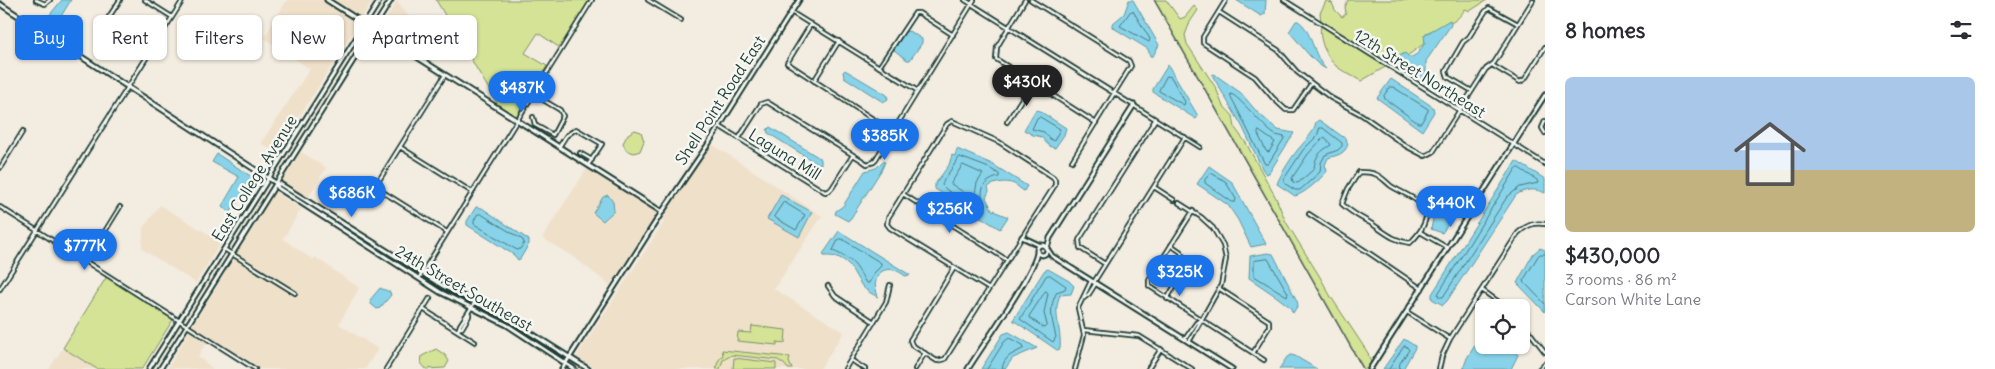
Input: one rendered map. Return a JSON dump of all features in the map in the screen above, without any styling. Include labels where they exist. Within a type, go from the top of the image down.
[{"type":"street","points":[[36,0],[45,4],[50,0]]},
{"type":"street","points":[[110,15],[120,0]]},
{"type":"street","points":[[145,0],[172,17]]},
{"type":"street","points":[[0,289],[183,0]]},
{"type":"street","points":[[327,0],[354,18]]},
{"type":"street","name":"East College Avenue","points":[[371,15],[380,0]]},
{"type":"street","name":"East College Avenue","points":[[382,15],[391,0]]},
{"type":"street","points":[[419,278],[592,0]]},
{"type":"street","points":[[648,0],[681,20]]},
{"type":"street","name":"Shell Point Road East","points":[[562,369],[799,0]]},
{"type":"street","points":[[965,0],[1200,147]]},
{"type":"street","points":[[739,138],[761,104],[767,102],[867,164],[874,162],[974,0]]},
{"type":"street","points":[[1025,0],[996,51],[996,59],[1096,123]]},
{"type":"street","points":[[1031,0],[1130,63],[1131,68],[1072,161]]},
{"type":"street","points":[[1226,0],[1202,38],[1203,43],[1255,77],[1286,110],[1293,110],[1311,84]]},
{"type":"street","name":"12th Street Northeast","points":[[1284,0],[1545,164]]},
{"type":"street","points":[[1219,12],[1278,50],[1311,84],[1331,98],[1362,115],[1421,156],[1428,156],[1433,152],[1486,69],[1492,65],[1533,0]]},
{"type":"street","name":"24th Street Southeast","points":[[0,4],[129,86],[268,178],[280,189],[440,292],[507,325],[574,369]]},
{"type":"street","points":[[1472,91],[1448,77],[1446,71],[1463,42],[1469,37],[1489,8],[1518,24]]},
{"type":"street","points":[[791,12],[918,91]]},
{"type":"street","points":[[879,67],[915,12],[953,35]]},
{"type":"street","points":[[810,24],[787,63],[893,132]]},
{"type":"street","name":"East College Avenue","points":[[149,369],[354,42]]},
{"type":"street","points":[[814,82],[839,42]]},
{"type":"street","points":[[1492,65],[1520,82],[1525,79],[1545,47]]},
{"type":"street","name":"East College Avenue","points":[[160,369],[354,59]]},
{"type":"street","points":[[420,60],[662,212]]},
{"type":"street","points":[[366,201],[445,76]]},
{"type":"street","points":[[1007,122],[1032,83]]},
{"type":"street","points":[[533,94],[560,110],[563,116],[553,135],[535,124]]},
{"type":"street","points":[[1370,369],[1545,95]]},
{"type":"street","points":[[1035,262],[1039,248],[1050,238],[1134,105]]},
{"type":"street","points":[[532,130],[535,124],[533,117]]},
{"type":"street","points":[[1105,264],[1080,248],[1079,240],[1156,119]]},
{"type":"street","points":[[954,268],[910,340],[912,345],[937,362],[945,360],[989,290],[1007,260],[1055,185],[1055,178],[999,142],[955,121],[947,124],[888,218],[888,226],[989,290]]},
{"type":"street","points":[[1545,121],[1542,128],[1545,133]]},
{"type":"street","name":"Laguna Mill","points":[[719,126],[825,192],[832,188],[853,155]]},
{"type":"street","points":[[559,147],[566,136],[576,129],[602,144],[588,165]]},
{"type":"street","points":[[0,168],[23,131]]},
{"type":"street","points":[[1082,298],[1091,291],[1105,264],[1185,138]]},
{"type":"street","points":[[400,147],[472,192]]},
{"type":"street","points":[[580,153],[592,160]]},
{"type":"street","points":[[1359,172],[1377,174],[1424,207],[1427,217],[1420,232],[1410,243],[1401,242],[1354,215],[1342,204],[1348,189],[1359,172]]},
{"type":"street","name":"24th Street Southeast","points":[[276,184],[280,184],[443,286],[510,320],[588,369]]},
{"type":"street","points":[[375,187],[448,232]]},
{"type":"street","points":[[1154,187],[1174,200]]},
{"type":"street","points":[[903,194],[1007,260]]},
{"type":"street","points":[[1179,203],[1193,211],[1213,228],[1223,245],[1226,259],[1226,268],[1220,289],[1200,320],[1184,339]]},
{"type":"street","points":[[0,207],[255,369]]},
{"type":"street","points":[[86,262],[120,207]]},
{"type":"street","points":[[1193,211],[1148,283],[1151,289],[1264,360]]},
{"type":"street","points":[[1309,214],[1372,254],[1422,289]]},
{"type":"street","points":[[1439,369],[1442,356],[1450,340],[1518,233],[1531,224],[1545,224]]},
{"type":"street","points":[[1420,232],[1448,248]]},
{"type":"street","points":[[1022,237],[1232,369]]},
{"type":"street","points":[[968,369],[1035,262],[1046,252],[1050,238]]},
{"type":"street","points":[[1167,299],[1186,266],[1182,252],[1171,245]]},
{"type":"street","points":[[1039,248],[1046,252]]},
{"type":"street","points":[[224,249],[295,293]]},
{"type":"street","points":[[1075,369],[1084,339],[1084,330],[1078,310],[1086,288],[1094,282]]},
{"type":"street","points":[[828,286],[835,296],[874,322]]},
{"type":"street","points":[[845,369],[886,302],[890,286]]},
{"type":"street","points":[[1086,288],[1091,291]]},
{"type":"street","points":[[1220,289],[1269,321],[1269,327],[1252,353]]},
{"type":"street","points":[[1482,290],[1494,299]]},
{"type":"street","points":[[386,369],[430,298]]},
{"type":"street","points":[[459,329],[462,328],[475,302]]},
{"type":"street","points":[[423,309],[459,329],[476,342]]},
{"type":"street","points":[[1407,312],[1450,340]]},
{"type":"street","points":[[1189,342],[1200,325],[1200,320]]},
{"type":"street","points":[[1084,330],[1136,336],[1192,369]]},
{"type":"street","points":[[1530,333],[1545,352]]},
{"type":"street","points":[[1148,369],[1160,349]]},
{"type":"street","points":[[915,369],[925,353]]},
{"type":"street","points":[[851,360],[865,369]]},
{"type":"street","points":[[1539,369],[1545,363]]},
{"type":"shaded area","points":[[287,0],[324,0],[354,20],[354,31],[344,46],[344,15],[278,15]]},
{"type":"shaded area","points":[[330,0],[373,0],[363,15],[354,16]]},
{"type":"shaded area","points":[[397,1],[408,15],[388,15]]},
{"type":"shaded area","points":[[272,25],[272,43],[264,38]]},
{"type":"shaded area","points":[[297,60],[335,60],[276,153],[261,143],[310,69]]},
{"type":"shaded area","points":[[710,143],[822,216],[774,289],[844,332],[820,369],[596,369],[576,357],[664,222],[662,212]]},
{"type":"shaded area","points":[[301,152],[326,168],[308,198],[282,181]]},
{"type":"shaded area","points":[[588,167],[656,210],[656,218],[610,285],[572,256],[542,238]],"holes":[[[607,195],[613,202],[614,211],[606,220],[602,221],[593,214],[603,197]]]},
{"type":"shaded area","points":[[275,192],[301,209],[283,239],[313,260],[315,257],[359,288],[339,324],[378,349],[365,369],[258,369],[192,326],[234,258],[296,295],[296,293],[236,255]]},
{"type":"shaded area","points":[[160,205],[221,242],[196,283],[142,249],[143,229]]},
{"type":"shaded area","points":[[190,329],[209,341],[198,357],[213,369],[168,368]]},
{"type":"shaded area","points":[[63,348],[97,369],[49,369]]},
{"type":"green space","points":[[436,0],[590,0],[560,48],[538,33],[525,53],[547,66],[515,118],[500,108],[472,60],[477,60],[477,15],[445,15]]},
{"type":"green space","points":[[1155,0],[1166,0],[1180,19],[1185,17],[1194,6],[1198,10],[1190,22],[1185,35],[1187,44],[1216,88],[1222,104],[1233,116],[1235,128],[1246,143],[1276,198],[1286,222],[1331,297],[1368,353],[1371,363],[1368,369],[1364,369]]},
{"type":"green space","points":[[1348,0],[1487,0],[1470,11],[1465,9],[1453,22],[1426,33],[1425,43],[1407,56],[1401,55],[1396,58],[1395,62],[1390,65],[1321,22],[1320,13],[1326,1],[1332,3],[1335,10],[1342,17],[1346,14],[1345,7]]},
{"type":"green space","points":[[1321,25],[1387,66],[1361,81],[1342,70],[1332,62],[1326,52],[1321,36]]},
{"type":"green space","points":[[635,130],[641,132],[644,141],[640,151],[634,153],[626,150],[623,143],[628,134]]},
{"type":"green space","points":[[107,276],[174,318],[142,369],[97,369],[63,348]]},
{"type":"green space","points":[[752,326],[786,330],[785,343],[777,342],[777,345],[737,341],[738,332],[751,333]]},
{"type":"green space","points":[[436,349],[445,355],[449,361],[445,368],[426,369],[421,363],[422,356]]},
{"type":"green space","points":[[722,350],[790,357],[789,362],[792,369],[788,369],[778,360],[732,355],[723,360],[720,369],[716,369],[718,361],[723,355]]},
{"type":"green space","points":[[734,358],[776,363],[776,369],[733,369]]},
{"type":"water","points":[[62,0],[71,0],[62,15],[50,15]]},
{"type":"water","points":[[1129,0],[1133,0],[1159,45],[1153,56],[1150,56],[1148,49],[1112,27],[1112,24],[1124,14]]},
{"type":"water","points":[[1236,0],[1266,0],[1265,14],[1261,16]]},
{"type":"water","points":[[1450,20],[1451,25],[1426,61],[1426,80],[1394,62],[1396,58],[1405,53],[1410,58],[1417,54],[1425,43],[1424,35]]},
{"type":"water","points":[[1296,21],[1303,25],[1318,58],[1326,69],[1311,57],[1289,32]]},
{"type":"water","points":[[909,31],[922,39],[922,43],[910,60],[907,60],[894,50],[905,32]]},
{"type":"water","points":[[1168,65],[1198,116],[1196,119],[1153,92]]},
{"type":"water","points":[[845,70],[887,95],[888,99],[883,102],[844,77],[843,72]]},
{"type":"water","points":[[1214,74],[1241,93],[1257,112],[1278,130],[1294,133],[1269,173],[1266,174],[1263,170],[1242,126],[1212,75]]},
{"type":"water","points":[[1391,79],[1433,107],[1434,112],[1422,131],[1377,98]]},
{"type":"water","points":[[1038,110],[1066,128],[1064,135],[1055,148],[1047,144],[1042,137],[1024,130],[1035,111]]},
{"type":"water","points":[[1319,120],[1346,139],[1348,144],[1343,152],[1328,158],[1325,165],[1327,171],[1321,178],[1295,196],[1277,184],[1291,159]]},
{"type":"water","points":[[770,127],[821,159],[821,164],[816,163],[768,133],[767,130]]},
{"type":"water","points":[[957,149],[992,164],[1027,186],[1024,191],[1007,182],[996,183],[988,187],[989,191],[986,198],[993,211],[995,210],[1008,217],[1000,229],[935,189],[935,184],[949,165],[952,155],[955,156]]},
{"type":"water","points":[[217,154],[252,177],[252,180],[230,213],[222,206],[239,177],[212,162]]},
{"type":"water","points":[[883,161],[885,162],[882,169],[851,218],[848,221],[835,214],[843,206],[865,171],[876,168]]},
{"type":"water","points":[[1516,161],[1545,179],[1545,193],[1538,190],[1530,190],[1516,195],[1447,301],[1443,305],[1432,299],[1432,294]]},
{"type":"water","points":[[1209,166],[1232,182],[1266,244],[1251,247],[1238,220],[1228,205],[1197,184]]},
{"type":"water","points":[[608,195],[613,202],[614,211],[603,221],[593,213],[603,197]]},
{"type":"water","points":[[781,195],[812,212],[799,237],[767,219]]},
{"type":"water","points":[[1432,199],[1455,214],[1442,233],[1431,229],[1434,214],[1429,200]]},
{"type":"water","points":[[476,207],[482,208],[529,240],[529,244],[520,259],[518,260],[514,255],[467,225],[467,221]]},
{"type":"water","points":[[839,231],[910,275],[905,276],[897,271],[884,270],[880,273],[875,283],[878,297],[869,292],[862,286],[848,264],[839,258],[824,256],[823,254]]},
{"type":"water","points":[[1540,248],[1545,250],[1545,312],[1517,283],[1533,254]]},
{"type":"water","points":[[1273,254],[1297,301],[1298,305],[1293,313],[1290,307],[1249,278],[1250,256]]},
{"type":"water","points":[[1048,269],[1074,286],[1071,294],[1060,295],[1058,302],[1057,315],[1060,349],[1057,350],[1013,320],[1044,271]]},
{"type":"water","points":[[380,288],[390,292],[391,295],[377,309],[371,304],[370,300]]},
{"type":"water","points":[[1009,332],[1037,348],[1013,358],[1005,369],[981,369],[1003,334]]},
{"type":"water","points":[[1404,339],[1415,346],[1415,348],[1403,369],[1383,369]]},
{"type":"water","points":[[1475,345],[1475,354],[1518,355],[1511,369],[1463,369]]},
{"type":"water","points":[[1291,355],[1317,369],[1279,369],[1287,357]]},
{"type":"railway","points":[[1154,0],[1363,369]]}]
